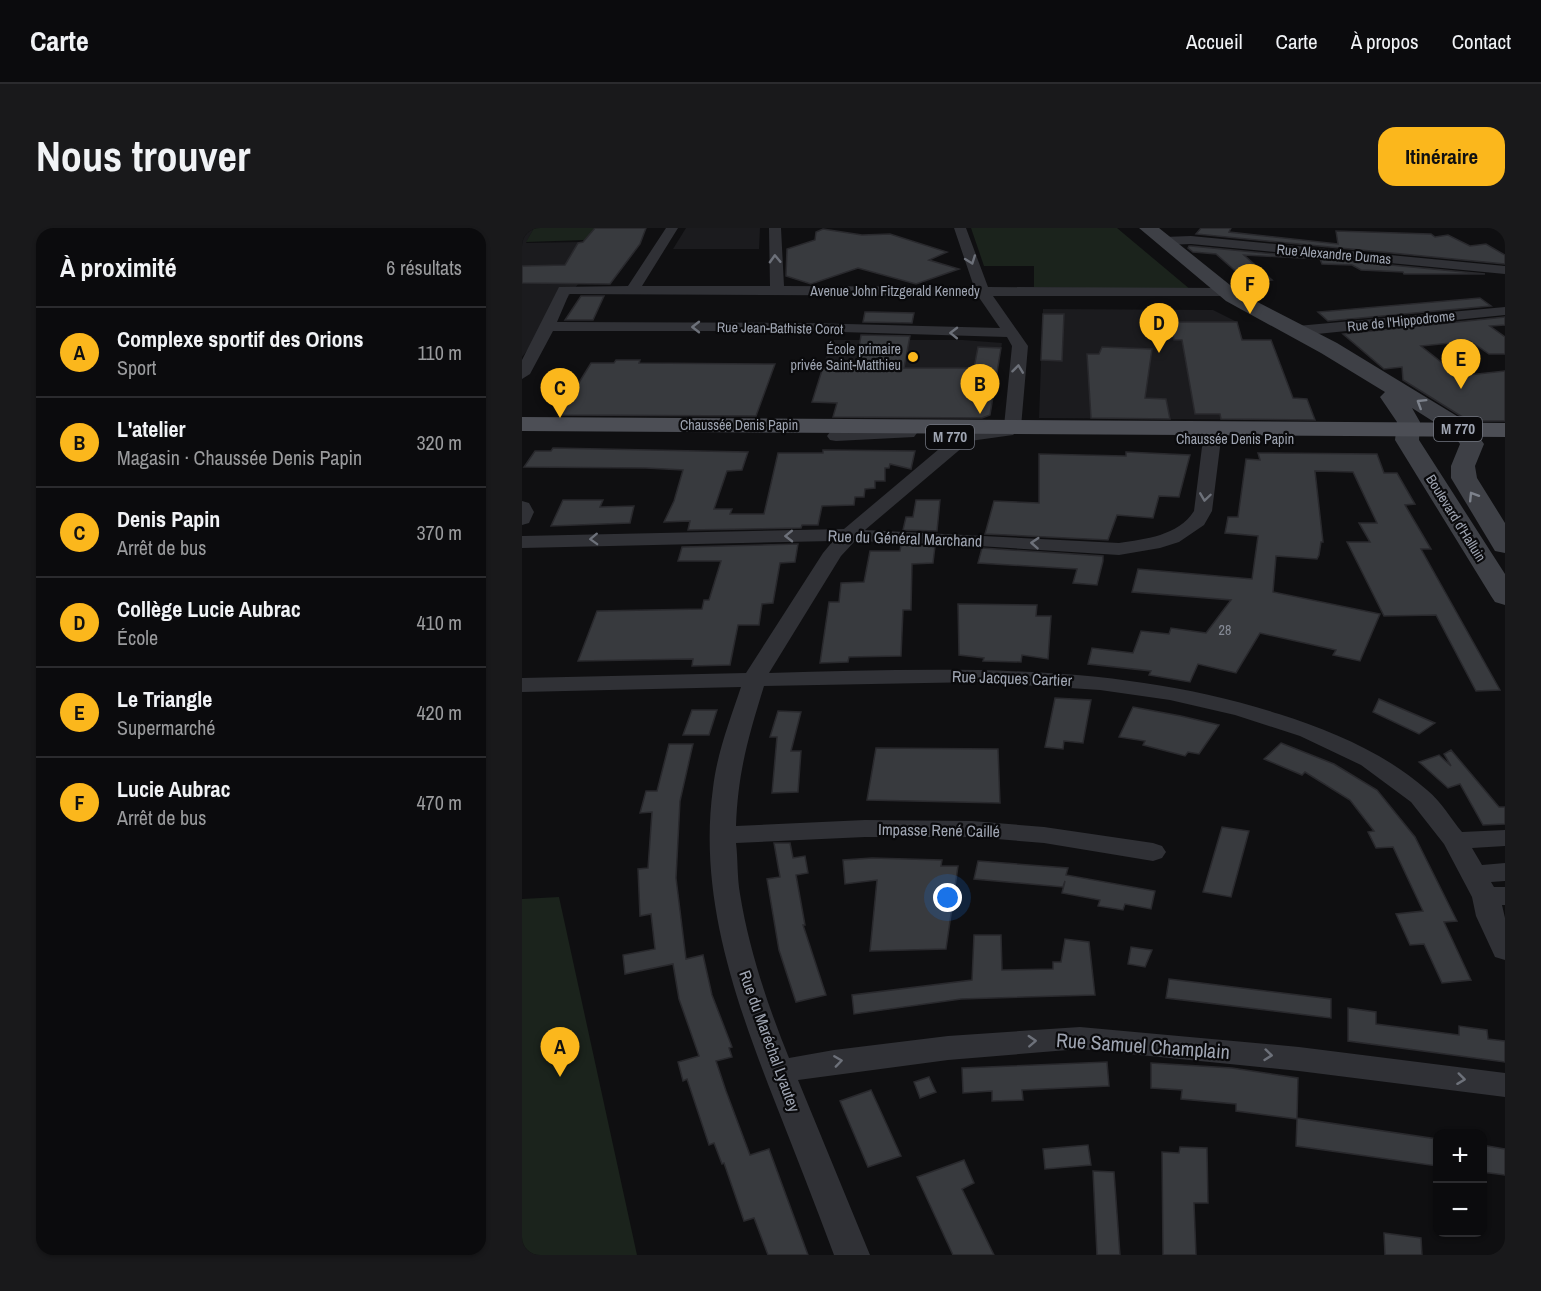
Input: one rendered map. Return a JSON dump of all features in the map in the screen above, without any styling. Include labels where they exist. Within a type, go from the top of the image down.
[{"type":"main road","points":[[1148,228],[1226,292],[1254,310],[1379,378],[1467,435]]},
{"type":"main road","name":"Boulevard d'Halluin","points":[[1379,378],[1409,434],[1505,596]]},
{"type":"main road","name":"Chaussée Denis Papin","points":[[522,423],[1005,423],[1126,428],[1467,435],[1505,441]]},
{"type":"main road","name":"Chaussée Denis Papin","points":[[1467,435],[1505,430]]},
{"type":"main road","name":"Chaussée Denis Papin","points":[[522,434],[1212,439],[1409,434]]},
{"type":"main road","name":"Boulevard d'Halluin","points":[[1467,435],[1463,466],[1464,478],[1505,545]]},
{"type":"street","points":[[632,290],[672,228]]},
{"type":"street","points":[[775,228],[777,291]]},
{"type":"street","points":[[960,228],[983,292],[1021,349],[1005,423]]},
{"type":"street","name":"Rue Alexandre Dumas","points":[[1164,241],[1191,240],[1505,270]]},
{"type":"street","name":"Avenue John Fitzgerald Kennedy","points":[[548,326],[564,290],[1226,292]]},
{"type":"street","name":"Rue de l'Hippodrome","points":[[1297,332],[1505,311]]},
{"type":"street","points":[[522,374],[548,326]]},
{"type":"street","name":"Rue Jean-Bathiste Corot","points":[[548,326],[808,327],[922,333],[1012,333]]},
{"type":"street","name":"Chaussée Denis Papin","points":[[836,436],[880,433],[952,434],[1005,423]]},
{"type":"street","name":"Chaussée Denis Papin","points":[[964,437],[994,431],[1075,431],[1126,428]]},
{"type":"street","name":"Rue du Maréchal Lyautey","points":[[852,1255],[759,1019],[735,940],[726,893],[723,835],[727,774],[755,680],[770,648],[833,553],[848,535],[964,437]]},
{"type":"street","name":"Rue du Général Marchand","points":[[522,542],[848,535],[1106,548],[1153,544],[1179,535],[1201,516],[1212,439]]},
{"type":"street","points":[[522,507],[525,512],[522,519]]},
{"type":"street","name":"Rue Jacques Cartier","points":[[522,685],[967,675],[1050,677],[1118,685],[1216,705],[1294,726],[1359,752],[1422,799],[1441,819],[1488,889],[1490,916],[1505,950]]},
{"type":"street","name":"Impasse René Caillé","points":[[723,835],[840,829],[975,829],[1040,835],[1153,852]]},
{"type":"street","points":[[1455,841],[1505,838]]},
{"type":"street","points":[[1488,889],[1505,872]]},
{"type":"street","name":"Rue Samuel Champlain","points":[[780,1072],[834,1062],[948,1048],[1080,1038],[1275,1056],[1505,1085]]},
{"type":"shaded area","points":[[522,228],[534,228],[526,243],[580,242],[598,258],[522,357]]},
{"type":"shaded area","points":[[534,228],[595,228],[585,240],[526,242]]},
{"type":"shaded area","points":[[686,228],[760,228],[759,249],[673,249]]},
{"type":"shaded area","points":[[971,228],[1117,228],[1191,290],[1034,287],[1034,266],[984,266]]},
{"type":"shaded area","points":[[1043,309],[1213,310],[1237,322],[1243,340],[1271,340],[1293,398],[1307,399],[1315,420],[1039,418]]},
{"type":"shaded area","name":"École primaire privée Saint-Matthieu","points":[[831,340],[963,340],[1002,343],[994,391],[816,390]]},
{"type":"shaded area","points":[[559,897],[637,1255],[522,1255],[522,899]]},
{"type":"building","points":[[595,228],[646,228],[640,244],[610,284],[522,283],[522,266],[565,265],[578,243],[583,242]]},
{"type":"building","points":[[1201,228],[1231,228],[1229,232],[1338,244],[1336,231],[1431,234],[1435,237],[1448,235],[1470,246],[1486,244],[1505,255],[1505,264],[1196,234]]},
{"type":"building","points":[[823,229],[862,235],[890,234],[947,252],[929,260],[959,269],[916,284],[858,268],[811,284],[786,276],[787,249],[815,240],[816,232]]},
{"type":"building","points":[[1189,246],[1485,274],[1404,274],[1403,272],[1361,270],[1352,265],[1322,264],[1320,259],[1244,255],[1272,280],[1248,282],[1216,254],[1193,252],[1188,248]]},
{"type":"building","points":[[581,296],[604,296],[593,320],[565,320]]},
{"type":"building","points":[[1480,298],[1491,306],[1328,321],[1318,312]]},
{"type":"building","points":[[865,312],[914,313],[912,323],[863,322]]},
{"type":"building","points":[[1043,314],[1064,314],[1062,361],[1041,360]]},
{"type":"building","points":[[1505,317],[1505,325],[1490,326],[1505,337],[1505,354],[1489,354],[1470,341],[1421,346],[1459,376],[1505,371],[1505,421],[1476,421],[1464,418],[1403,380],[1402,367],[1384,369],[1343,334]]},
{"type":"building","points":[[1171,322],[1237,322],[1242,340],[1271,340],[1293,398],[1307,399],[1315,420],[1221,419],[1220,414],[1195,414],[1182,340],[1174,340]]},
{"type":"building","points":[[861,335],[910,336],[904,368],[974,368],[978,347],[1001,348],[990,415],[982,418],[833,417],[837,403],[812,402],[823,367],[856,368]]},
{"type":"building","points":[[1102,347],[1152,349],[1145,398],[1166,399],[1170,419],[1091,418],[1087,354],[1099,354]]},
{"type":"building","points":[[616,360],[640,360],[639,363],[775,364],[756,416],[559,415],[591,363],[614,363]]},
{"type":"building","points":[[553,448],[748,452],[742,470],[727,471],[714,509],[732,509],[730,514],[764,514],[778,453],[823,453],[823,450],[915,451],[911,469],[890,464],[889,468],[885,468],[885,481],[875,481],[875,488],[865,489],[864,497],[855,497],[854,505],[822,506],[818,525],[802,525],[801,528],[688,530],[690,521],[664,522],[674,501],[683,470],[524,467],[535,451],[551,451]]},
{"type":"building","points":[[1126,452],[1190,455],[1179,497],[1159,496],[1153,518],[1117,515],[1108,540],[985,534],[994,501],[1039,503],[1039,454],[1126,456]]},
{"type":"building","points":[[1258,453],[1377,454],[1384,473],[1397,473],[1415,504],[1405,505],[1431,549],[1421,549],[1500,690],[1476,691],[1436,615],[1384,616],[1347,542],[1370,542],[1359,523],[1377,523],[1353,472],[1315,471],[1323,542],[1321,542],[1319,555],[1317,559],[1276,556],[1273,592],[1380,614],[1360,661],[1333,655],[1336,650],[1260,633],[1236,673],[1198,664],[1190,682],[1149,675],[1151,671],[1088,664],[1092,648],[1133,653],[1141,631],[1169,634],[1171,628],[1206,633],[1231,600],[1132,592],[1138,569],[1252,579],[1258,536],[1225,533],[1228,517],[1238,517],[1246,459],[1260,460]]},
{"type":"building","points":[[563,500],[603,500],[600,507],[634,506],[630,523],[551,526]]},
{"type":"building","points":[[916,500],[940,500],[937,531],[903,530],[906,517],[913,517]]},
{"type":"building","points":[[798,544],[795,562],[780,563],[773,603],[762,604],[759,625],[738,625],[730,665],[692,666],[693,659],[578,661],[597,611],[702,609],[704,600],[709,600],[721,561],[678,561],[682,547]]},
{"type":"building","points":[[901,545],[935,546],[933,563],[912,564],[911,610],[903,610],[901,656],[849,657],[848,662],[820,663],[829,602],[839,602],[841,583],[864,582],[870,551],[900,551]]},
{"type":"building","points":[[982,548],[1103,556],[1103,561],[1097,585],[1073,583],[1077,569],[978,563]]},
{"type":"building","points":[[958,604],[1037,605],[1036,616],[1051,616],[1048,659],[1022,655],[1021,662],[983,661],[984,658],[959,655]]},
{"type":"building","points":[[1055,698],[1091,700],[1083,743],[1064,741],[1063,749],[1045,747]]},
{"type":"building","points":[[1379,699],[1435,723],[1419,734],[1373,712]]},
{"type":"building","points":[[1133,707],[1219,725],[1199,754],[1188,752],[1185,756],[1143,745],[1145,741],[1119,737]]},
{"type":"building","points":[[692,710],[717,710],[709,735],[683,735]]},
{"type":"building","points":[[778,711],[801,712],[791,751],[801,751],[798,792],[772,793],[777,737],[770,737]]},
{"type":"building","points":[[1281,743],[1334,764],[1377,790],[1415,837],[1457,921],[1444,922],[1471,980],[1442,983],[1424,944],[1410,945],[1396,914],[1423,911],[1393,847],[1376,848],[1368,832],[1374,831],[1350,800],[1305,772],[1302,775],[1264,759]]},
{"type":"building","points":[[669,744],[693,744],[680,801],[676,878],[686,959],[703,955],[712,995],[732,1047],[729,1048],[732,1057],[716,1061],[726,1091],[750,1155],[769,1149],[808,1255],[768,1255],[754,1218],[744,1221],[724,1163],[722,1164],[714,1143],[709,1145],[687,1079],[683,1081],[678,1062],[699,1056],[679,999],[673,964],[625,974],[623,955],[655,949],[651,914],[640,916],[638,869],[648,868],[652,812],[640,813],[646,791],[657,791]]},
{"type":"building","points":[[876,748],[998,749],[1000,803],[867,800]]},
{"type":"building","points":[[1451,750],[1499,807],[1505,807],[1505,824],[1483,825],[1460,784],[1448,788],[1419,762],[1439,755],[1451,766],[1444,754]]},
{"type":"building","points":[[1222,827],[1249,831],[1231,897],[1203,892]]},
{"type":"building","points":[[774,843],[790,843],[793,858],[805,856],[808,873],[796,875],[805,925],[803,925],[826,995],[796,1002],[779,950],[767,879],[780,877]]},
{"type":"building","points":[[872,858],[942,860],[941,866],[958,866],[946,949],[870,951],[877,880],[845,884],[843,860]]},
{"type":"building","points":[[978,861],[1068,868],[1066,875],[1155,891],[1151,909],[1125,904],[1123,910],[1098,906],[1100,900],[1062,893],[1065,881],[1063,887],[974,879]]},
{"type":"building","points":[[974,935],[1001,935],[1002,970],[1053,969],[1053,962],[1061,962],[1065,939],[1089,942],[1095,995],[961,999],[854,1014],[852,995],[972,980]]},
{"type":"building","points":[[1131,947],[1152,950],[1145,967],[1128,964]]},
{"type":"building","points":[[1169,979],[1331,999],[1331,1018],[1166,998]]},
{"type":"building","points":[[1348,1008],[1376,1012],[1376,1024],[1459,1035],[1459,1026],[1487,1030],[1488,1039],[1505,1041],[1505,1062],[1348,1041]]},
{"type":"building","points":[[1107,1062],[1109,1086],[1022,1090],[1023,1100],[992,1101],[992,1091],[963,1093],[962,1068]]},
{"type":"building","points":[[1151,1063],[1232,1068],[1298,1078],[1297,1118],[1433,1138],[1433,1165],[1296,1146],[1297,1119],[1236,1111],[1236,1104],[1181,1099],[1182,1090],[1151,1088]]},
{"type":"building","points":[[929,1077],[936,1092],[920,1098],[914,1082]]},
{"type":"building","points":[[871,1090],[901,1156],[868,1167],[840,1101]]},
{"type":"building","points":[[1088,1145],[1091,1165],[1045,1169],[1043,1149]]},
{"type":"building","points":[[1487,1146],[1505,1149],[1505,1175],[1487,1173]]},
{"type":"building","points":[[1180,1147],[1207,1148],[1208,1203],[1194,1203],[1196,1255],[1163,1255],[1162,1152],[1179,1153]]},
{"type":"building","points":[[964,1160],[974,1183],[962,1189],[994,1255],[953,1255],[917,1177]]},
{"type":"building","points":[[1093,1171],[1114,1172],[1120,1255],[1097,1255]]},
{"type":"building","points":[[1384,1233],[1421,1238],[1422,1255],[1385,1255]]},
{"type":"place","name":"Lucie Aubrac","points":[[1250,314]]},
{"type":"place","name":"Collège Lucie Aubrac","points":[[1159,353]]},
{"type":"place","name":"École primaire privée Saint-Matthieu","points":[[913,357]]},
{"type":"place","name":"Le Triangle","points":[[1461,389]]},
{"type":"place","name":"L'atelier","points":[[980,414]]},
{"type":"place","name":"Denis Papin","points":[[560,418]]},
{"type":"place","name":"Complexe sportif des Orions","points":[[560,1077]]}]
